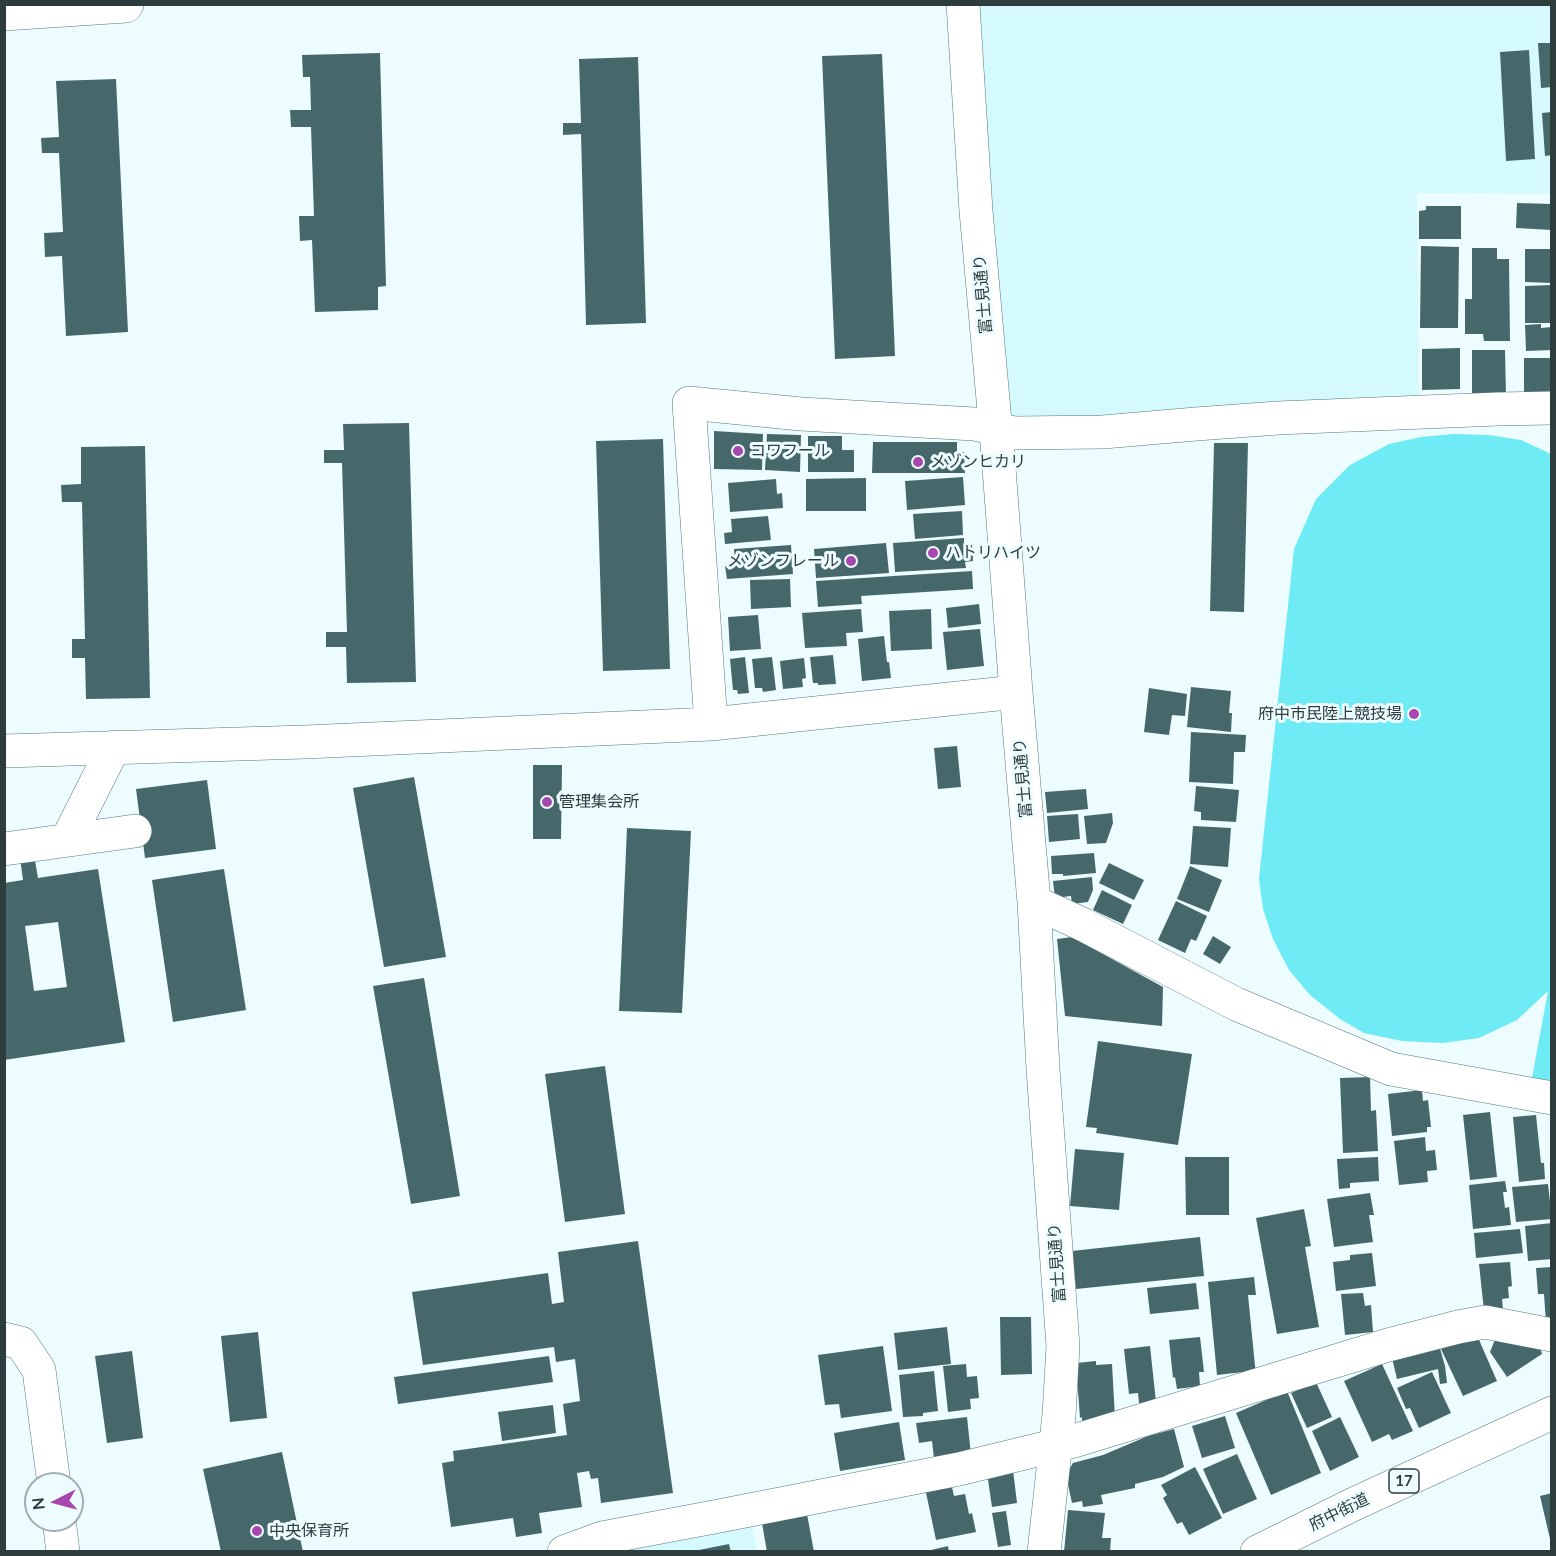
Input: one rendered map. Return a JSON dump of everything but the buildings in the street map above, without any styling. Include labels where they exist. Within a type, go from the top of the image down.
[{"type":"street","points":[[4,14],[126,6],[127,4]]},
{"type":"street","name":"富士見通り","points":[[963,4],[976,211],[1034,902],[1043,1069],[1063,1346],[1059,1415],[1044,1551]]},
{"type":"street","points":[[711,724],[689,403],[801,414],[974,424],[1015,433],[1103,432],[1278,418],[1551,408]]},
{"type":"street","points":[[4,751],[311,742],[711,724],[1016,692]]},
{"type":"street","points":[[67,840],[114,747]]},
{"type":"street","points":[[4,849],[135,831]]},
{"type":"street","points":[[1034,902],[1084,925],[1236,1004],[1391,1069],[1551,1098]]},
{"type":"street","points":[[564,1551],[602,1538],[959,1469],[1055,1446],[1388,1345],[1458,1327],[1485,1322],[1551,1335]]},
{"type":"street","points":[[4,1339],[21,1343],[39,1370],[52,1472]]},
{"type":"street","name":"府中街道","points":[[1257,1551],[1354,1503],[1551,1413]]},
{"type":"street","points":[[61,1532],[63,1551]]},
{"type":"shaded area","points":[[973,5],[1551,5],[1551,194],[1417,193],[1419,397],[1018,423],[1009,415]]},
{"type":"shaded area","name":"府中市民陸上競技場","points":[[1454,434],[1488,435],[1521,440],[1551,454],[1551,1082],[1532,1078],[1548,991],[1517,1020],[1479,1038],[1443,1043],[1402,1041],[1364,1033],[1340,1019],[1310,995],[1289,970],[1273,939],[1263,909],[1259,879],[1294,549],[1316,499],[1350,465],[1389,444],[1421,437]]},
{"type":"shaded area","points":[[752,1524],[757,1551],[603,1552]]},
{"type":"place","name":"コワフール","points":[[738,451]]},
{"type":"place","name":"メゾンヒカリ","points":[[918,462]]},
{"type":"place","name":"ハトリハイツ","points":[[933,553]]},
{"type":"place","name":"メゾンフレール","points":[[851,561]]},
{"type":"place","name":"府中市民陸上競技場","points":[[1414,714]]},
{"type":"place","name":"管理集会所","points":[[547,802]]},
{"type":"place","name":"中央保育所","points":[[257,1531]]}]
